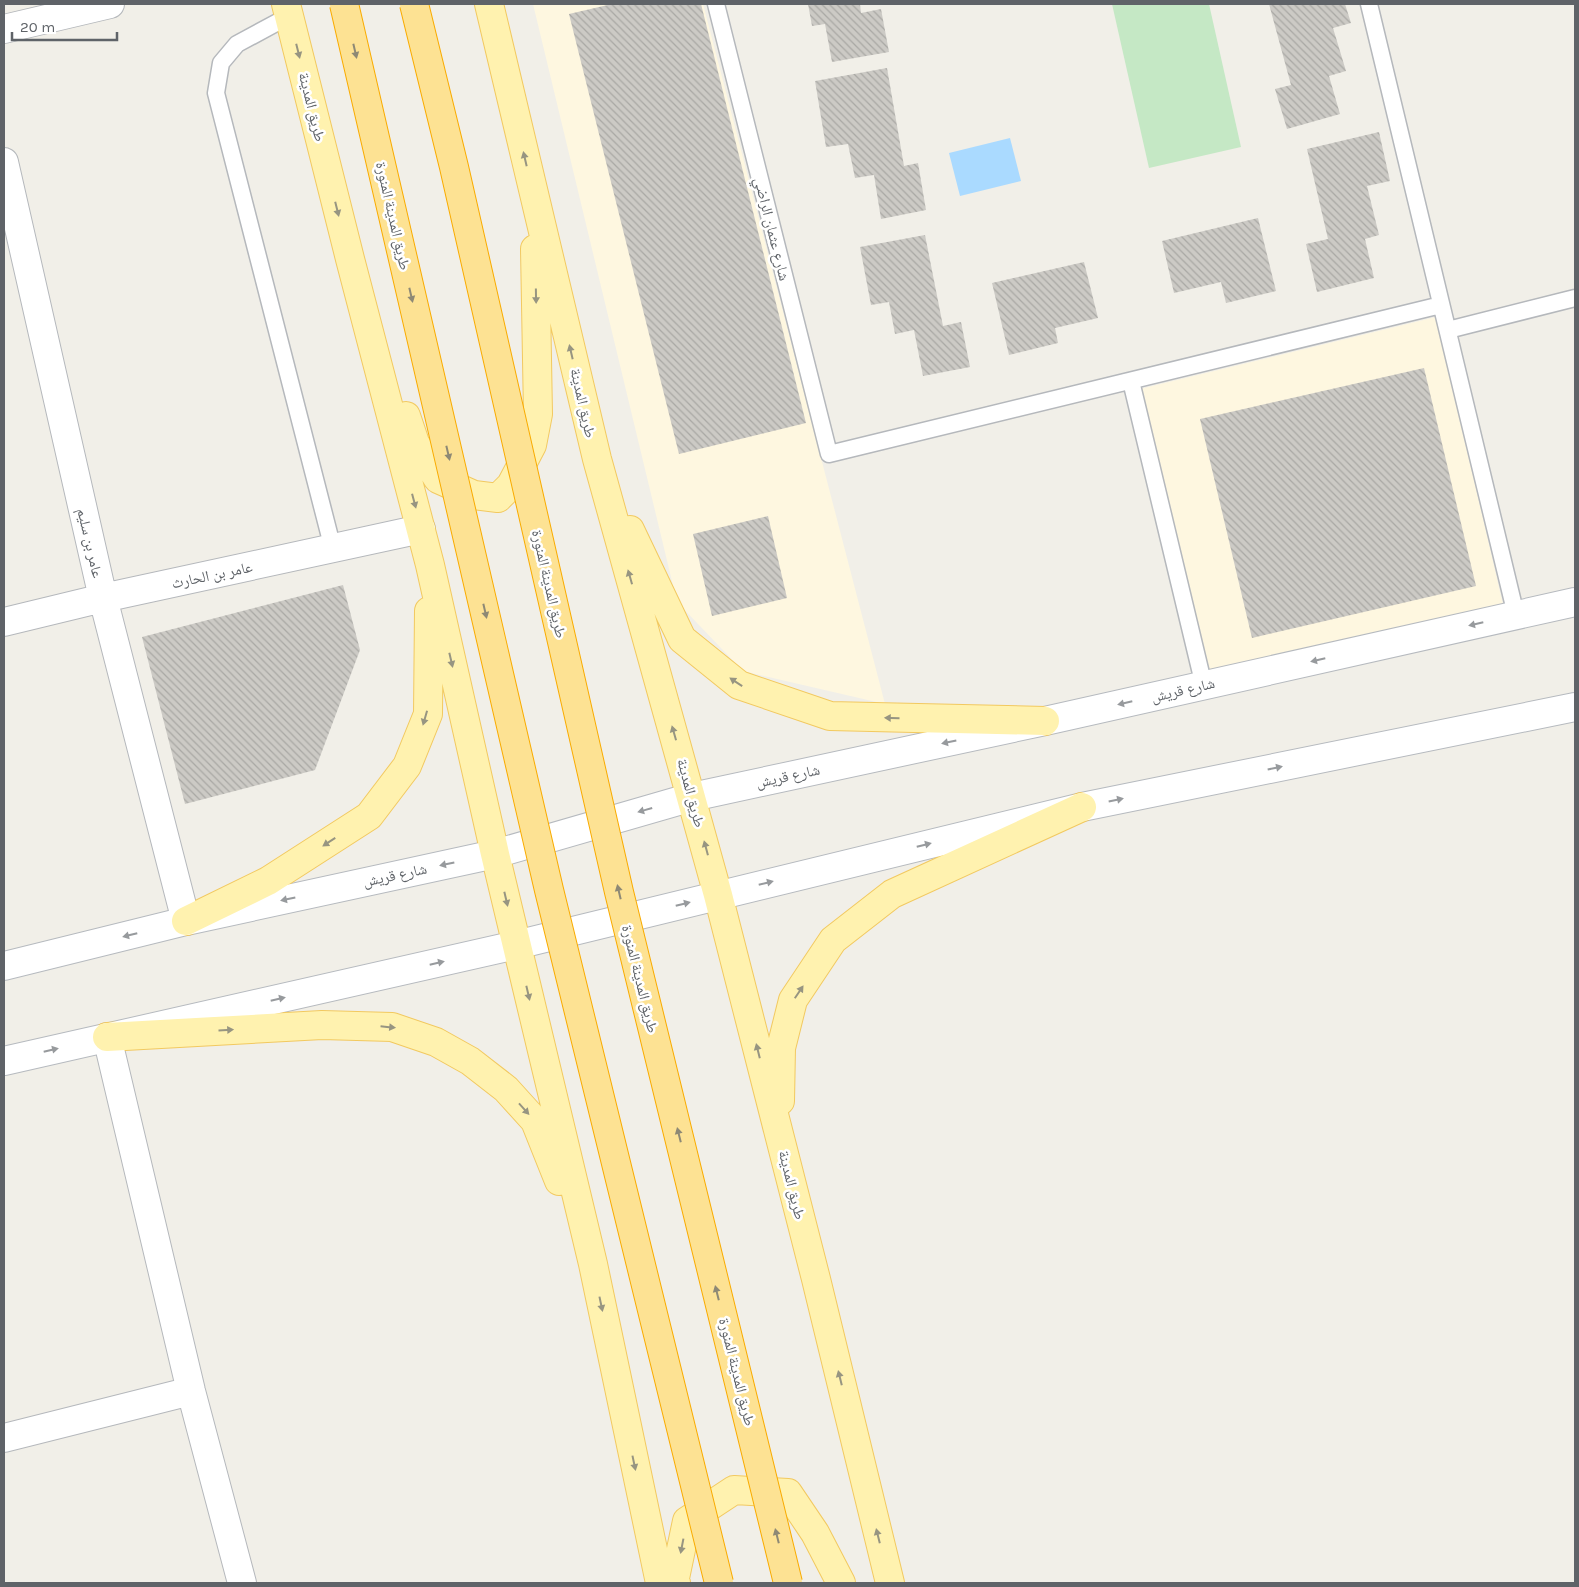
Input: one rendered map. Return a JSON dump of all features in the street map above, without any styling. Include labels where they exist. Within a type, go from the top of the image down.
[{"type":"highway","name":"طريق المدينة المنورة","points":[[344,4],[549,890],[719,1583]]},
{"type":"highway","name":"طريق المدينة المنورة","points":[[414,4],[454,167],[621,902],[788,1583]]},
{"type":"main road","points":[[4,29],[110,4]]},
{"type":"main road","name":"طريق المدينة","points":[[489,4],[597,459],[718,895],[816,1279],[890,1583]]},
{"type":"main road","name":"طريق المدينة","points":[[288,10],[350,259],[430,565],[516,945],[592,1264],[660,1583]]},
{"type":"main road","name":"عامر بن سليم","points":[[4,162],[103,598],[186,921]]},
{"type":"main road","points":[[350,259],[415,443],[438,479],[474,494],[498,498],[511,486],[532,444],[538,414],[534,195]]},
{"type":"main road","points":[[597,459],[682,639],[739,685],[830,716],[1045,722]]},
{"type":"main road","name":"عامر بن الحارث","points":[[4,622],[103,598],[421,529]]},
{"type":"main road","points":[[186,921],[268,881],[369,816],[407,766],[428,714],[430,565]]},
{"type":"main road","name":"شارع قريش","points":[[4,966],[186,921],[495,854],[692,797],[1045,722],[1575,602]]},
{"type":"main road","points":[[4,1061],[516,945],[1082,807],[1575,706]]},
{"type":"main road","points":[[816,1279],[780,1101],[781,1048],[794,1000],[834,940],[892,894],[1082,807]]},
{"type":"main road","points":[[107,1037],[322,1025],[392,1026],[436,1042],[470,1061],[506,1089],[535,1121],[592,1264]]},
{"type":"main road","points":[[107,1037],[191,1391],[242,1583]]},
{"type":"main road","points":[[4,1438],[191,1391]]},
{"type":"main road","points":[[676,1583],[675,1578],[687,1520],[734,1490],[788,1493],[815,1533],[841,1583]]},
{"type":"lane","name":"شارع عثمان الراضي","points":[[716,4],[829,454],[1131,381]]},
{"type":"lane","points":[[1369,4],[1516,615]]},
{"type":"lane","points":[[288,10],[237,44],[221,63],[216,93],[333,548]]},
{"type":"lane","points":[[1448,330],[1575,298]]},
{"type":"lane","points":[[1204,686],[1131,381],[1441,305]]},
{"type":"shaded area","points":[[533,4],[703,4],[885,704],[743,671],[677,602]]},
{"type":"shaded area","points":[[1436,317],[1504,609],[1211,676],[1140,389]]},
{"type":"green space","points":[[1112,4],[1209,4],[1241,147],[1149,168]]},
{"type":"water","points":[[1010,138],[1021,181],[960,196],[949,153]]},
{"type":"building","points":[[612,4],[701,4],[806,423],[679,454],[569,14]]},
{"type":"building","points":[[808,4],[860,4],[861,13],[881,9],[889,52],[832,62],[825,24],[812,26]]},
{"type":"building","points":[[1269,4],[1345,4],[1351,23],[1333,28],[1346,71],[1329,76],[1340,114],[1287,129],[1275,89],[1291,85]]},
{"type":"building","points":[[887,68],[904,166],[918,163],[926,210],[881,219],[874,175],[855,178],[848,144],[826,147],[815,81]]},
{"type":"building","points":[[1379,132],[1390,181],[1367,186],[1379,235],[1365,239],[1374,278],[1317,292],[1306,244],[1328,239],[1307,149]]},
{"type":"building","points":[[1258,218],[1276,291],[1226,303],[1221,282],[1174,293],[1162,241]]},
{"type":"building","points":[[925,235],[943,326],[961,322],[970,367],[923,376],[914,330],[895,334],[889,302],[871,305],[860,247]]},
{"type":"building","points":[[1084,262],[1098,318],[1055,328],[1058,343],[1009,355],[992,283]]},
{"type":"building","points":[[1424,368],[1476,586],[1252,638],[1200,419]]},
{"type":"building","points":[[768,516],[787,598],[712,616],[693,534]]},
{"type":"building","points":[[343,585],[360,650],[315,770],[185,804],[142,637]]}]
